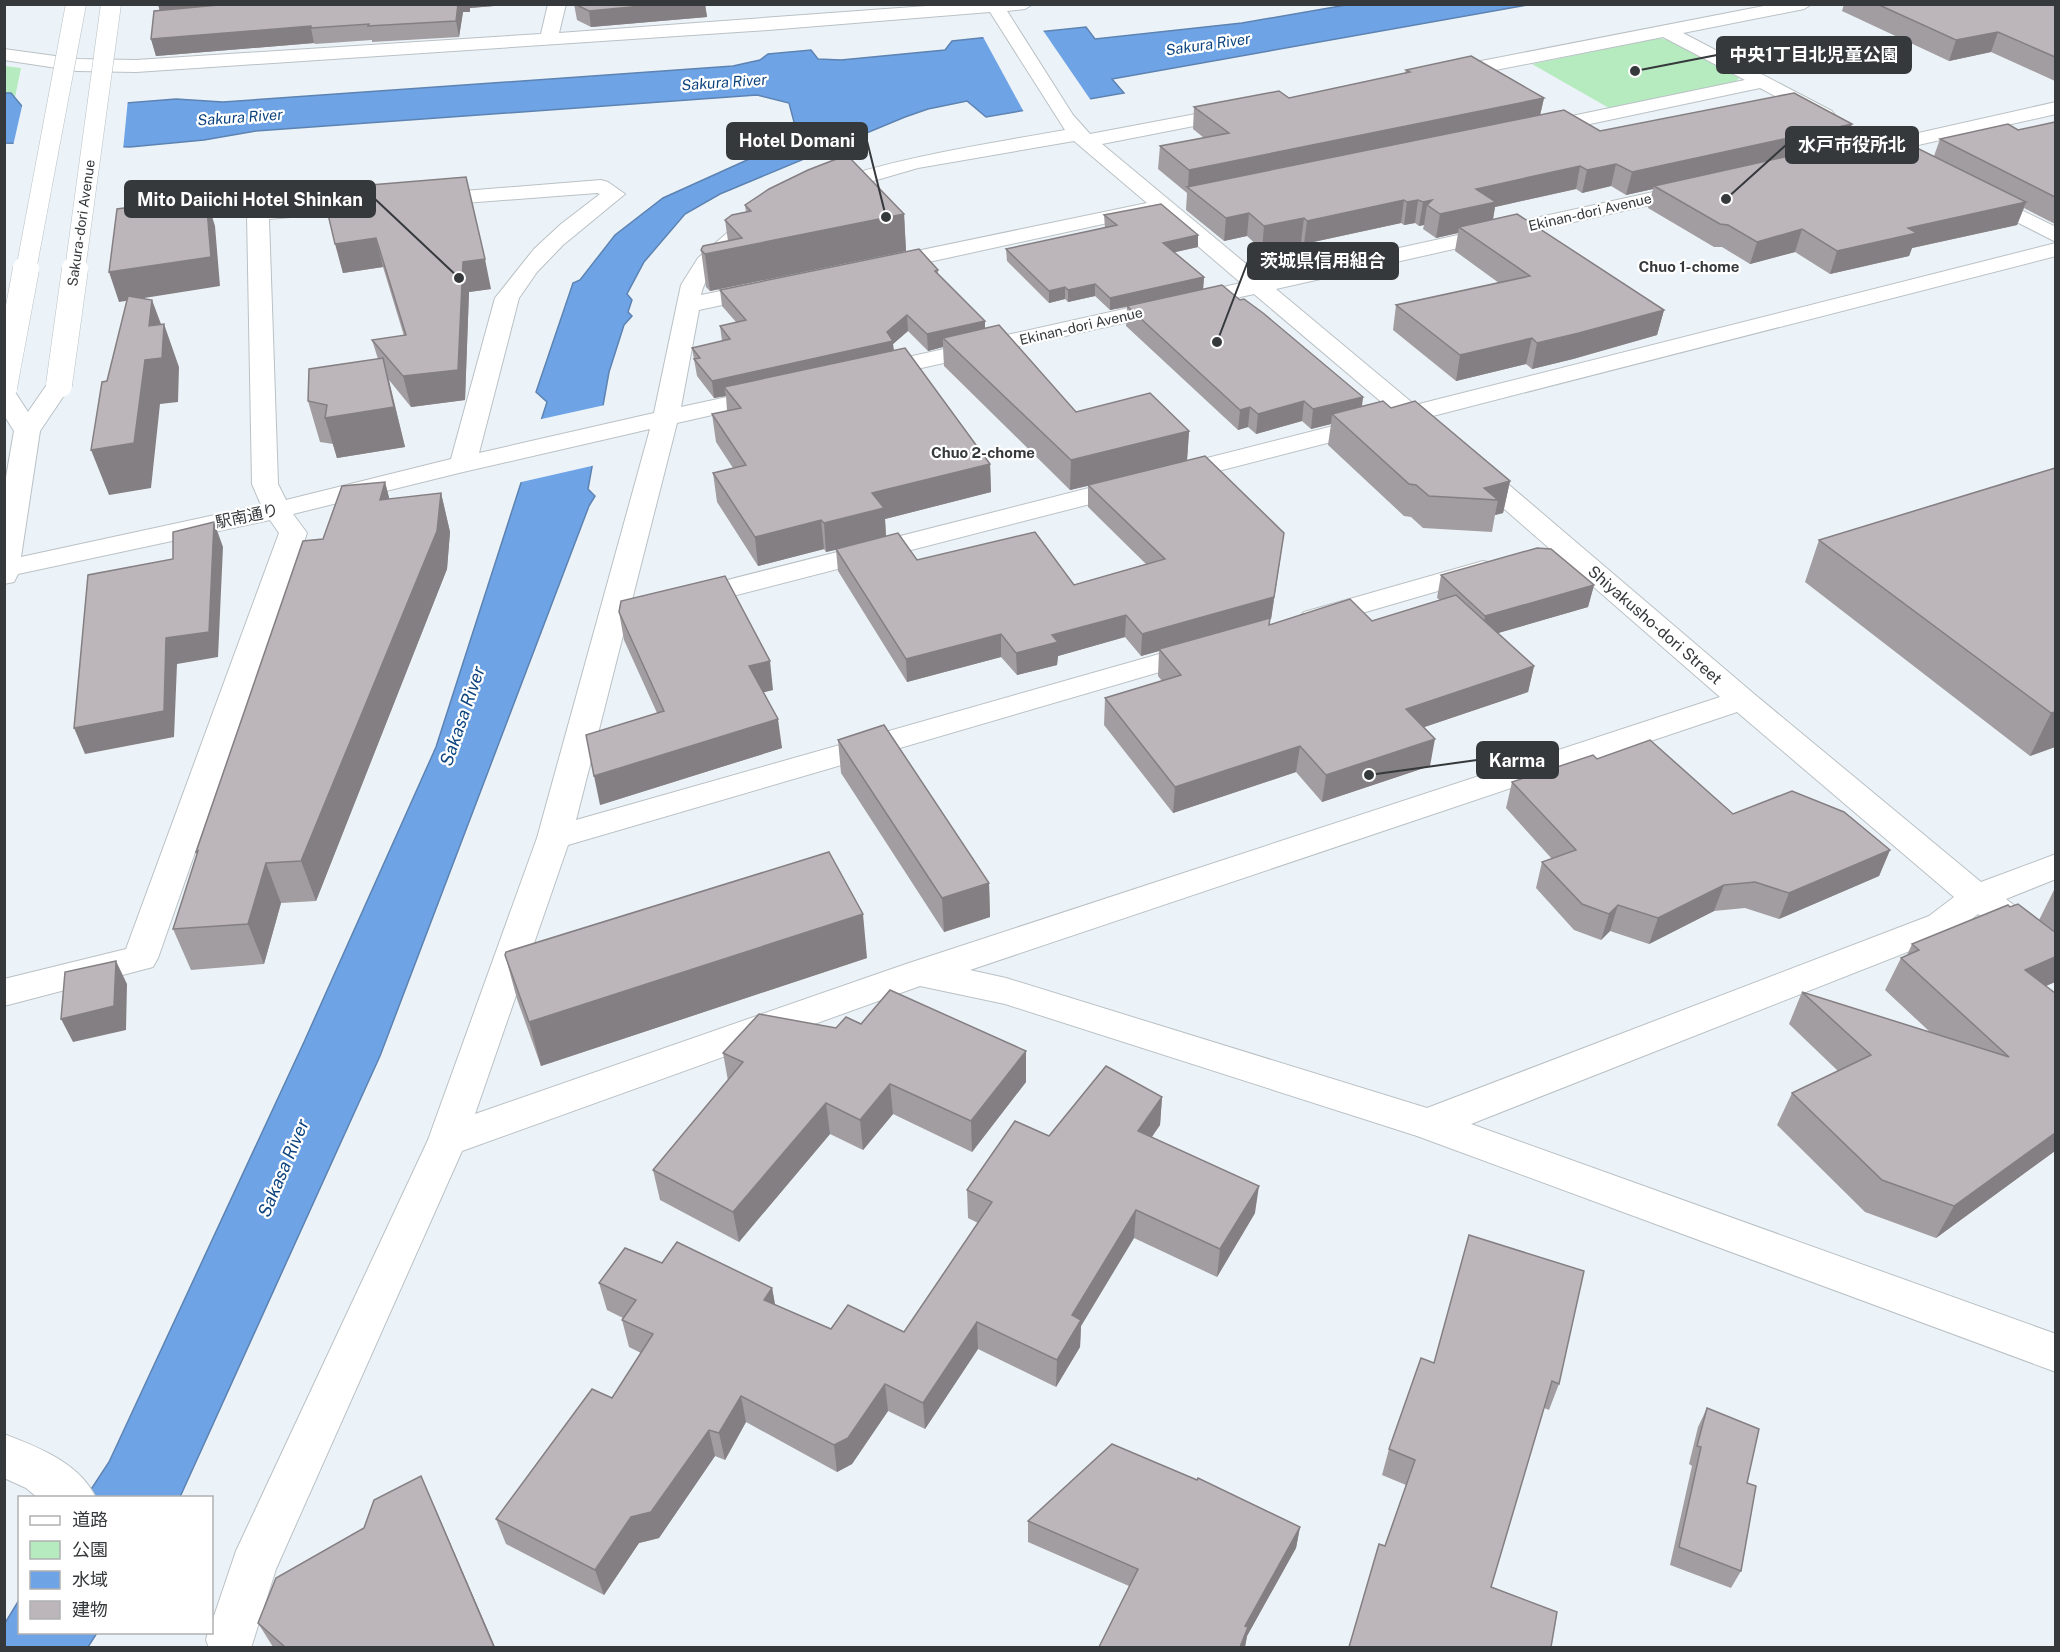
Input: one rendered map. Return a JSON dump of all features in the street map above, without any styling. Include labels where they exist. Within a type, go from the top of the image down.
[{"type":"street","points":[[4,387],[75,4]]},
{"type":"street","name":"Sakura-dori Avenue","points":[[5,571],[27,431],[59,386],[111,4]]},
{"type":"street","points":[[549,39],[557,4]]},
{"type":"street","points":[[4,54],[77,65],[136,66],[1025,4]]},
{"type":"street","points":[[1424,78],[1804,4]]},
{"type":"street","name":"Shiyakusho-dori Street","points":[[995,6],[1076,131],[1742,700],[1977,897],[2009,918],[2055,958]]},
{"type":"street","points":[[1668,32],[1915,162]]},
{"type":"street","points":[[272,57],[276,39]]},
{"type":"street","points":[[1516,133],[1763,82]]},
{"type":"street","points":[[807,196],[879,172],[1076,131],[1261,108]]},
{"type":"street","points":[[1827,159],[2055,108]]},
{"type":"street","name":"Ekinan-dori Avenue","points":[[852,377],[1711,185]]},
{"type":"street","points":[[4,993],[140,958],[293,533],[277,510],[265,484],[258,214],[601,186],[614,194],[547,247],[522,274],[507,297],[475,462]]},
{"type":"street","points":[[1965,189],[2055,236]]},
{"type":"street","points":[[861,269],[1187,201]]},
{"type":"street","points":[[223,1636],[447,1140],[554,838],[638,611],[650,422],[692,285],[706,263],[748,228]]},
{"type":"street","points":[[638,611],[2055,249]]},
{"type":"street","points":[[687,305],[780,286]]},
{"type":"street","points":[[650,422],[794,390]]},
{"type":"street","points":[[4,394],[27,431]]},
{"type":"street","name":"駅南通り","points":[[5,571],[650,422]]},
{"type":"street","points":[[1288,626],[1564,546]]},
{"type":"street","points":[[554,838],[1231,642]]},
{"type":"street","points":[[447,1140],[920,973],[1742,700]]},
{"type":"street","points":[[1428,1124],[1941,925],[1977,897],[2055,866]]},
{"type":"street","points":[[920,973],[1005,991],[1428,1124],[2055,1353]]},
{"type":"green space","points":[[1659,38],[1668,40],[1739,78],[1736,82],[1609,108],[1532,64]]},
{"type":"green space","points":[[5,66],[21,68],[5,146]]},
{"type":"water","points":[[1346,5],[1527,5],[1112,79],[1124,93],[986,117],[967,101],[928,109],[720,194],[685,214],[644,262],[627,294],[632,300],[628,312],[632,316],[624,325],[609,372],[588,489],[595,496],[589,506],[380,1056],[180,1496],[87,1496],[109,1462],[304,1042],[436,747],[547,402],[536,392],[573,283],[580,280],[615,235],[663,198],[798,137],[789,103],[757,95],[256,131],[204,140],[130,147],[5,143],[4,93],[11,93],[26,111],[176,99],[223,102],[733,66],[760,60],[768,54],[811,50],[818,59],[841,60],[945,50],[952,41],[1086,27],[1095,39],[1242,23]]},
{"type":"water","points":[[18,1602],[18,1634],[96,1634],[88,1647],[5,1647],[5,1623]]},
{"type":"pier","points":[[1042,29],[1092,102],[1025,114],[982,35]]},
{"type":"pier","points":[[128,99],[123,150],[13,146],[23,102],[27,108]]},
{"type":"pier","points":[[605,405],[596,465],[517,483],[537,420]]},
{"type":"building","points":[[229,4],[458,4],[456,21],[311,28],[311,26],[151,39],[154,11]]},
{"type":"building","points":[[575,4],[663,4],[589,11]]},
{"type":"building","points":[[1877,4],[2055,4],[2055,57],[1998,32],[1956,40]]},
{"type":"building","points":[[1471,56],[1544,98],[1189,170],[1160,146],[1229,133],[1194,107],[1279,91],[1289,98],[1410,72],[1406,70]]},
{"type":"building","points":[[1794,93],[1852,124],[1632,172],[1616,164],[1587,170],[1580,166],[1476,189],[1496,202],[1440,214],[1427,205],[1432,200],[1407,202],[1404,200],[1307,221],[1304,218],[1264,226],[1249,213],[1226,218],[1187,187],[1564,110],[1600,131]]},
{"type":"building","points":[[2055,122],[2055,197],[1940,139],[2008,124],[2018,130]]},
{"type":"building","points":[[1875,137],[1895,148],[1911,145],[2026,202],[1908,228],[1917,233],[1837,251],[1802,229],[1757,242],[1728,225],[1720,224],[1654,186]]},
{"type":"building","points":[[847,155],[904,214],[705,254],[701,250],[703,246],[742,238],[725,220],[732,215],[751,211],[745,205],[769,189],[808,170]]},
{"type":"building","points":[[466,177],[485,259],[463,262],[458,370],[403,376],[372,340],[406,335],[376,238],[335,244],[322,189]]},
{"type":"building","points":[[206,197],[211,257],[109,272],[117,209]]},
{"type":"building","points":[[1161,204],[1198,235],[1163,243],[1204,277],[1110,298],[1095,284],[1068,290],[1065,287],[1049,291],[1006,249],[1117,225],[1104,215]]},
{"type":"building","points":[[1517,214],[1664,310],[1537,343],[1532,338],[1460,355],[1396,305],[1530,276],[1459,227]]},
{"type":"building","points":[[919,249],[938,270],[935,271],[985,321],[927,334],[907,315],[887,332],[893,341],[712,381],[694,359],[700,358],[692,348],[730,339],[720,326],[746,320],[720,290]]},
{"type":"building","points":[[1222,285],[1240,300],[1244,299],[1263,313],[1363,397],[1313,409],[1304,401],[1258,414],[1250,407],[1240,410],[1127,306]]},
{"type":"building","points":[[128,296],[152,300],[149,326],[164,324],[162,358],[145,360],[134,443],[91,450],[102,382],[107,381]]},
{"type":"building","points":[[999,325],[1076,412],[1150,393],[1189,431],[1071,460],[943,338]]},
{"type":"building","points":[[905,348],[990,464],[872,493],[884,508],[824,523],[821,520],[755,537],[713,473],[746,465],[712,414],[741,408],[724,387]]},
{"type":"building","points":[[383,358],[394,407],[325,418],[327,405],[308,401],[309,369]]},
{"type":"building","points":[[1383,401],[1391,408],[1415,401],[1510,481],[1484,488],[1498,500],[1429,496],[1416,485],[1409,484],[1332,414]]},
{"type":"building","points":[[1205,456],[1284,533],[1274,597],[1142,634],[1126,615],[1052,635],[1058,642],[1016,653],[1001,634],[906,659],[836,549],[898,533],[917,560],[1035,532],[1074,585],[1165,559],[1088,485]]},
{"type":"building","points":[[2055,468],[2055,712],[2051,713],[1819,540]]},
{"type":"building","points":[[385,482],[380,500],[441,493],[437,531],[301,861],[266,863],[248,924],[173,929],[198,851],[196,852],[303,541],[323,539],[342,486]]},
{"type":"building","points":[[214,522],[209,632],[166,638],[164,711],[74,728],[88,575],[173,559],[173,532]]},
{"type":"building","points":[[1537,548],[1551,549],[1594,585],[1485,616],[1441,575]]},
{"type":"building","points":[[725,576],[770,661],[749,666],[778,719],[594,776],[586,735],[664,711],[619,612],[621,601]]},
{"type":"building","points":[[1456,595],[1534,666],[1406,709],[1435,739],[1326,775],[1300,746],[1175,787],[1105,698],[1181,675],[1159,649],[1270,618],[1269,625],[1350,599],[1372,621]]},
{"type":"building","points":[[884,725],[989,883],[942,898],[838,740]]},
{"type":"building","points":[[1650,740],[1733,814],[1792,791],[1844,812],[1890,850],[1789,893],[1755,882],[1724,885],[1658,918],[1618,905],[1609,914],[1582,904],[1542,862],[1576,850],[1512,782],[1593,755],[1597,759]]},
{"type":"building","points":[[829,852],[863,914],[529,1022],[505,955],[506,952]]},
{"type":"building","points":[[2018,904],[2055,932],[2055,957],[2025,970],[2055,993],[2055,1133],[1954,1206],[1882,1180],[1792,1093],[1871,1055],[1802,992],[2009,1057],[1901,958],[1919,950],[1912,944],[2008,905],[2010,907]]},
{"type":"building","points":[[116,961],[114,1006],[61,1019],[65,972]]},
{"type":"building","points":[[890,990],[1026,1051],[971,1121],[890,1084],[860,1120],[826,1103],[733,1212],[653,1170],[743,1062],[723,1053],[759,1014],[836,1028],[846,1017],[861,1024]]},
{"type":"building","points":[[1106,1066],[1162,1097],[1138,1131],[1259,1186],[1220,1249],[1136,1210],[1072,1315],[1081,1320],[1057,1360],[977,1322],[923,1403],[885,1384],[848,1438],[834,1445],[741,1396],[719,1433],[709,1430],[651,1512],[631,1517],[595,1570],[496,1519],[592,1389],[612,1398],[653,1334],[622,1320],[636,1300],[599,1283],[625,1248],[662,1263],[677,1242],[772,1288],[764,1300],[831,1329],[848,1305],[904,1332],[992,1202],[967,1190],[1015,1121],[1049,1136]]},
{"type":"building","points":[[1469,1235],[1584,1271],[1559,1384],[1552,1381],[1491,1587],[1557,1612],[1551,1647],[1349,1647],[1379,1544],[1385,1546],[1415,1460],[1389,1449],[1421,1358],[1434,1363]]},
{"type":"building","points":[[1707,1408],[1759,1429],[1747,1483],[1756,1486],[1741,1571],[1679,1547],[1701,1447],[1697,1446]]},
{"type":"building","points":[[1112,1444],[1197,1480],[1198,1478],[1300,1527],[1245,1626],[1248,1627],[1240,1647],[1099,1647],[1138,1569],[1028,1521]]},
{"type":"building","points":[[421,1476],[494,1647],[285,1647],[258,1623],[276,1578],[364,1528],[374,1500]]},
{"type":"place","name":"中央1丁目北児童公園","points":[[1635,71]]},
{"type":"place","name":"水戸市役所北","points":[[1726,199]]},
{"type":"place","name":"Hotel Domani","points":[[886,217]]},
{"type":"place","name":"Mito Daiichi Hotel Shinkan","points":[[459,278]]},
{"type":"place","name":"茨城県信用組合","points":[[1217,342]]},
{"type":"place","name":"Karma","points":[[1369,775]]},
{"type":"district","name":"Chuo 1-chome","points":[[1689,266]]},
{"type":"district","name":"Chuo 2-chome","points":[[983,452]]},
{"type":"water label","name":"Sakura River","points":[[1208,44]]},
{"type":"water label","name":"Sakura River","points":[[724,82]]},
{"type":"water label","name":"Sakura River","points":[[240,117]]},
{"type":"water label","name":"Sakasa River","points":[[462,716]]},
{"type":"water label","name":"Sakasa River","points":[[283,1168]]}]
